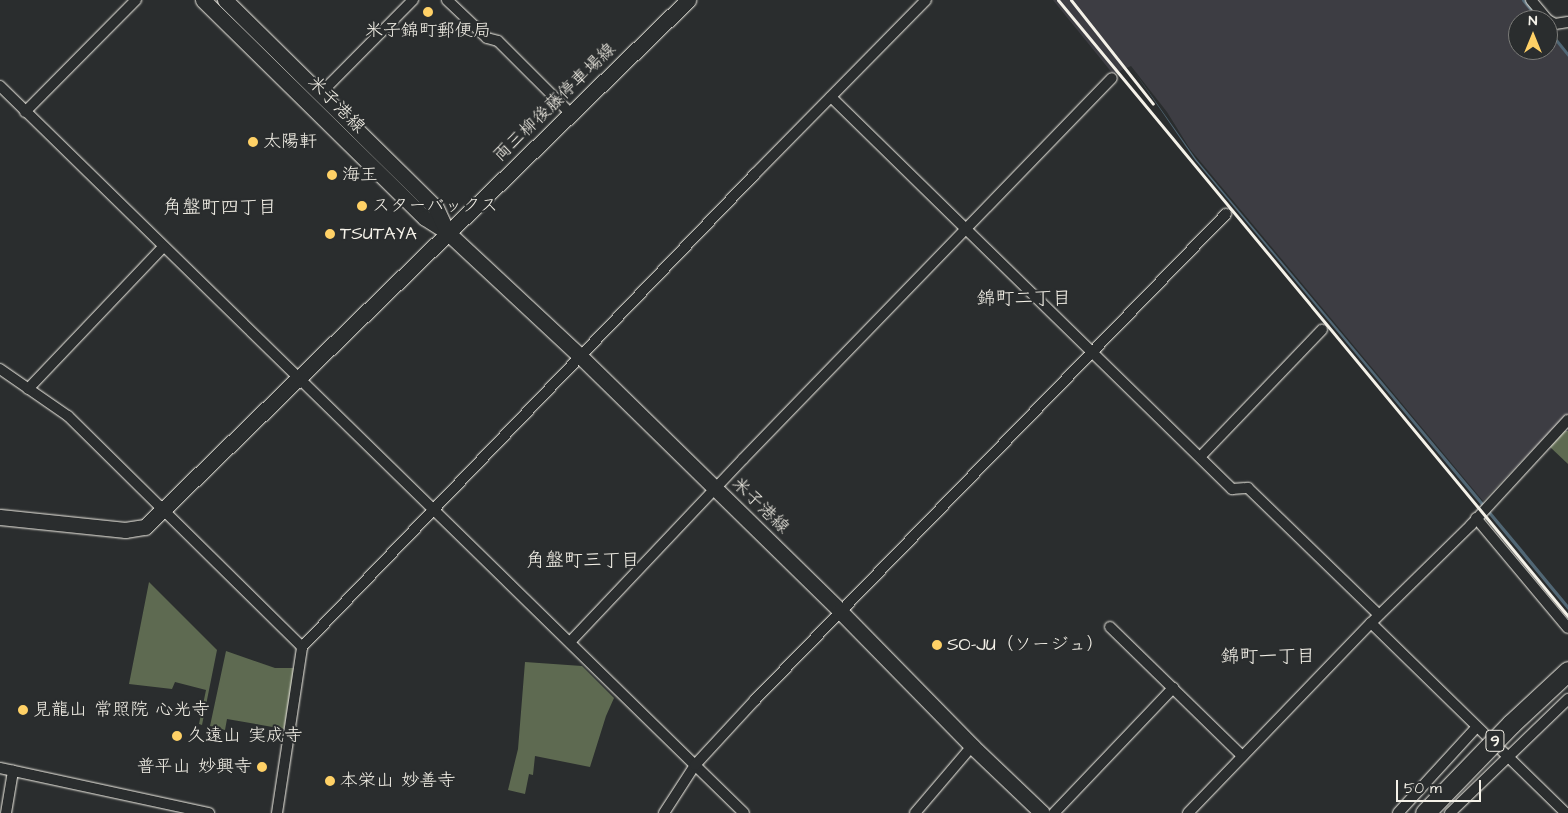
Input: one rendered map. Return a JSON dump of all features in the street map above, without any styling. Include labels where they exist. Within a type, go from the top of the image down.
[{"type":"highway","name":"9","points":[[1425,813],[1511,724],[1568,671]]},
{"type":"main road","name":"米子港線","points":[[203,0],[425,218],[447,232],[581,357],[840,611],[972,746],[1042,813]]},
{"type":"main road","name":"米子港線","points":[[225,0],[436,208],[447,232]]},
{"type":"main road","name":"両三柳後藤停車場線","points":[[0,517],[125,530],[146,527],[447,232],[688,0]]},
{"type":"street","points":[[25,112],[136,0]]},
{"type":"street","points":[[321,94],[413,0]]},
{"type":"street","points":[[447,0],[487,38],[498,41],[571,114]]},
{"type":"street","points":[[277,813],[302,647],[926,0]]},
{"type":"street","points":[[1531,0],[1540,10]]},
{"type":"street","points":[[570,642],[715,488],[1112,78]]},
{"type":"street","points":[[0,86],[300,377],[744,813]]},
{"type":"street","points":[[831,98],[964,229],[1201,456],[1232,489],[1248,488],[1375,619],[1476,728],[1508,756],[1566,813]]},
{"type":"street","points":[[664,813],[695,765],[840,611],[1226,214]]},
{"type":"street","points":[[28,389],[164,247]]},
{"type":"street","points":[[1201,456],[1322,330]]},
{"type":"street","points":[[0,370],[68,416],[302,647]]},
{"type":"street","points":[[1188,813],[1375,619],[1476,518],[1568,420]]},
{"type":"street","points":[[1476,518],[1568,628]]},
{"type":"street","points":[[1110,627],[1242,756]]},
{"type":"street","points":[[1054,813],[1173,688]]},
{"type":"street","points":[[1450,813],[1568,699]]},
{"type":"street","points":[[1398,813],[1476,728]]},
{"type":"street","points":[[915,813],[972,746]]},
{"type":"street","points":[[0,768],[209,813]]},
{"type":"street","points":[[6,813],[13,770]]},
{"type":"shaded area","points":[[1053,0],[1522,0],[1530,10],[1508,10],[1508,60],[1558,60],[1558,44],[1568,56],[1568,413],[1483,501],[1190,149],[1167,112],[1131,66],[1113,74]]},
{"type":"green space","points":[[1564,431],[1568,431],[1568,464],[1549,446]]},
{"type":"green space","points":[[149,582],[217,650],[202,725],[199,724],[206,690],[175,682],[172,689],[129,684]]},
{"type":"green space","points":[[226,651],[275,668],[295,668],[284,729],[227,719],[225,730],[210,726]]},
{"type":"green space","points":[[525,662],[582,666],[614,698],[606,716],[590,767],[535,756],[533,775],[529,774],[525,794],[508,790],[518,749]]},
{"type":"water","points":[[1134,71],[1196,159],[1568,605],[1568,610],[1195,160]]},
{"type":"waterway","points":[[1523,0],[1532,10]]},
{"type":"waterway","points":[[1558,42],[1568,55]]},
{"type":"railway","points":[[1058,0],[1568,616]]},
{"type":"railway","points":[[1071,0],[1153,104]]},
{"type":"place","name":"米子錦町郵便局","points":[[428,12]]},
{"type":"place","name":"太陽軒","points":[[253,142]]},
{"type":"place","name":"海王","points":[[332,175]]},
{"type":"place","name":"スターバックス","points":[[362,206]]},
{"type":"place","name":"TSUTAYA","points":[[330,234]]},
{"type":"place","name":"SO-JU（ソージュ）","points":[[937,645]]},
{"type":"place","name":"見龍山 常照院 心光寺","points":[[23,710]]},
{"type":"place","name":"久遠山 実成寺","points":[[177,736]]},
{"type":"place","name":"普平山 妙興寺","points":[[262,767]]},
{"type":"place","name":"本栄山 妙善寺","points":[[330,781]]},
{"type":"district","name":"角盤町四丁目","points":[[220,208]]},
{"type":"district","name":"錦町二丁目","points":[[1024,299]]},
{"type":"district","name":"角盤町三丁目","points":[[583,561]]},
{"type":"district","name":"錦町一丁目","points":[[1268,657]]}]
